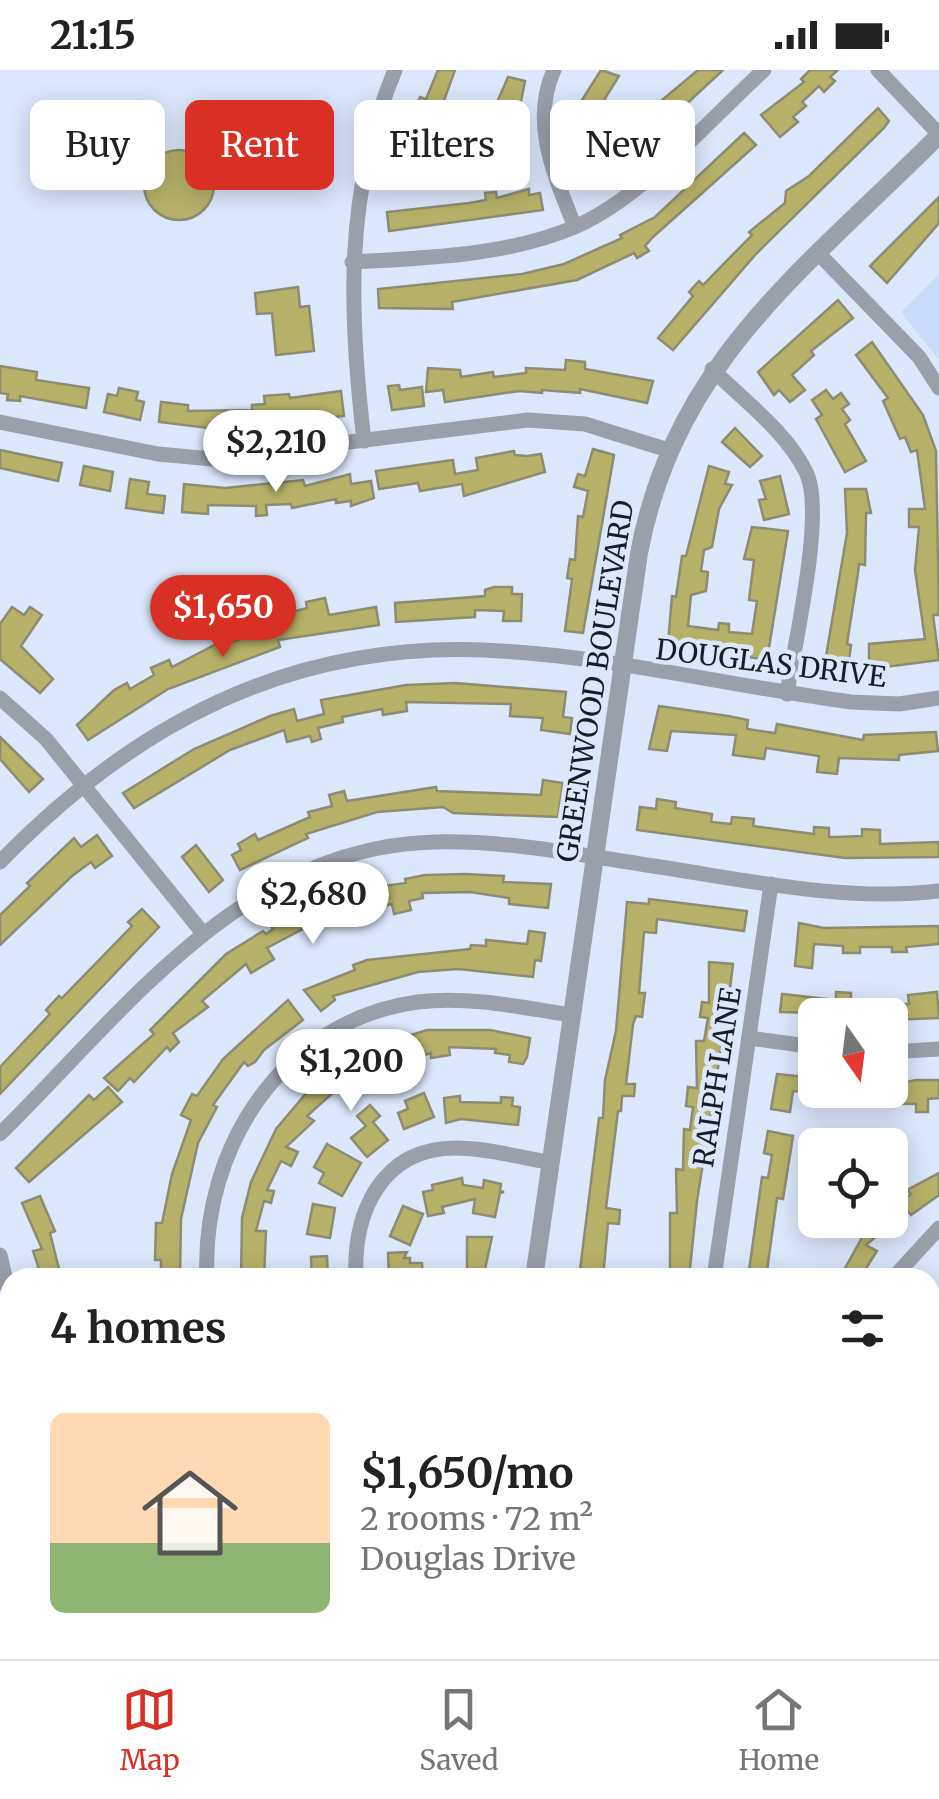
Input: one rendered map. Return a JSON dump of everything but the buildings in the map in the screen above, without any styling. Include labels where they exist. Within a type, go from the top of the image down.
[{"type":"street","points":[[364,442],[351,321],[352,262],[366,154],[394,70]]},
{"type":"street","points":[[554,70],[546,92],[545,138],[575,227]]},
{"type":"street","points":[[352,262],[492,248],[575,227],[633,189],[764,70]]},
{"type":"street","points":[[878,70],[939,134]]},
{"type":"street","name":"GREENWOOD BOULEVARD","points":[[535,1268],[622,668],[648,509],[668,450],[712,369],[742,332],[939,134]]},
{"type":"street","points":[[820,254],[908,344],[939,388]]},
{"type":"street","points":[[712,369],[792,450],[811,484],[812,530],[787,694]]},
{"type":"street","points":[[0,422],[197,458],[264,456],[546,420],[598,427],[668,450]]},
{"type":"street","name":"DOUGLAS DRIVE","points":[[0,862],[82,784],[135,746],[213,702],[287,674],[350,660],[414,652],[485,650],[877,704],[939,698]]},
{"type":"street","points":[[0,698],[46,739],[202,932]]},
{"type":"street","points":[[0,1134],[202,932],[241,904],[302,873],[396,845],[494,843],[862,894],[939,891]]},
{"type":"street","name":"RALPH LANE","points":[[715,1268],[770,884]]},
{"type":"street","points":[[206,1268],[207,1228],[224,1155],[268,1086],[314,1044],[370,1015],[421,1002],[484,1002],[570,1015]]},
{"type":"street","points":[[748,1038],[798,1045]]},
{"type":"street","points":[[908,1051],[939,1049]]},
{"type":"street","points":[[356,1268],[356,1232],[364,1206],[382,1182],[412,1159],[456,1148],[548,1162]]},
{"type":"street","points":[[903,1268],[939,1228]]},
{"type":"shaded area","points":[[939,274],[939,360],[901,312]]}]
